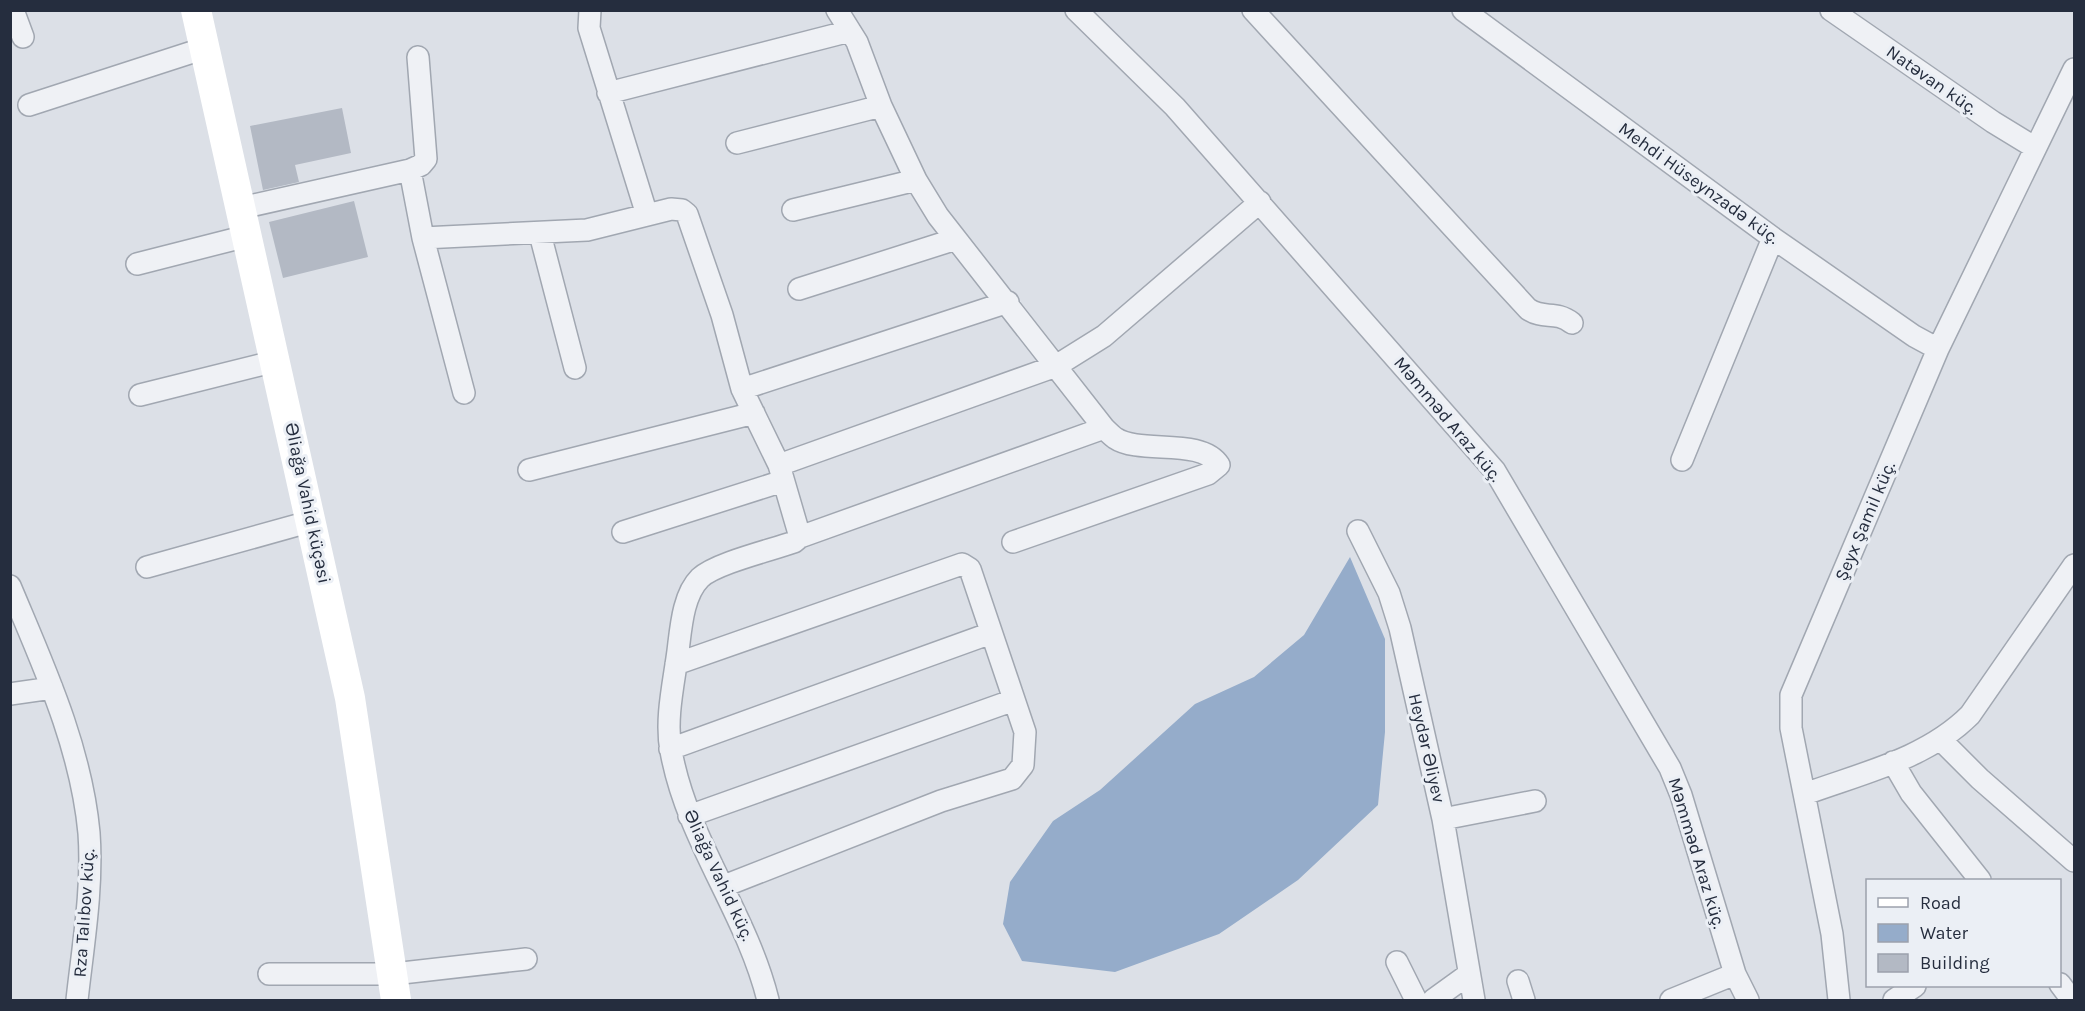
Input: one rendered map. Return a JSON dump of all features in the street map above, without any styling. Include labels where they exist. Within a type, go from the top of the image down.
[{"type":"main road","name":"Əliağa Vahid küçəsi","points":[[201,12],[205,48],[312,521],[360,754],[394,987]]},
{"type":"street","points":[[13,10],[23,37]]},
{"type":"street","points":[[590,10],[589,28],[647,215]]},
{"type":"street","points":[[837,10],[867,65],[881,106],[916,180],[938,216],[1008,302],[1104,428],[1116,439],[1129,443],[1196,452],[1218,462],[1218,468],[1013,542]]},
{"type":"street","name":"Məmməd Araz küç.","points":[[1076,10],[1175,107],[1495,471],[1670,768],[1681,795],[1735,974],[1748,1000]]},
{"type":"street","points":[[1253,10],[1528,309],[1536,315],[1562,315],[1572,324]]},
{"type":"street","name":"Mehdi Hüseynzadə küç.","points":[[1463,10],[1773,237],[1914,336],[1938,349]]},
{"type":"street","name":"Natəvan küç.","points":[[1832,10],[1993,122],[2034,147]]},
{"type":"street","points":[[608,93],[850,31]]},
{"type":"street","points":[[29,105],[205,48]]},
{"type":"street","points":[[241,208],[410,170],[422,165],[426,159],[418,57]]},
{"type":"street","name":"Şeyx Şamil küç.","points":[[1839,1000],[1832,934],[1791,728],[1791,695],[1938,349],[2034,147],[2074,69]]},
{"type":"street","points":[[737,143],[881,106]]},
{"type":"street","points":[[410,170],[423,238],[464,393]]},
{"type":"street","points":[[793,210],[916,180]]},
{"type":"street","points":[[623,532],[1056,366],[1104,336],[1260,202]]},
{"type":"street","points":[[423,238],[586,230],[670,209],[682,210],[687,214],[722,315],[742,389],[781,473],[800,537]]},
{"type":"street","points":[[540,234],[575,368]]},
{"type":"street","points":[[137,264],[247,236]]},
{"type":"street","points":[[1682,460],[1773,237]]},
{"type":"street","points":[[799,289],[956,239]]},
{"type":"street","points":[[742,389],[1008,302]]},
{"type":"street","points":[[140,395],[276,362]]},
{"type":"street","points":[[529,470],[754,413]]},
{"type":"street","name":"Əliağa Vahid küç.","points":[[768,1000],[761,970],[745,928],[689,816],[670,749],[676,664],[686,604],[692,588],[711,570],[794,542],[800,537],[1104,428]]},
{"type":"street","points":[[147,567],[312,521]]},
{"type":"street","name":"Heydər Əliyev","points":[[1358,531],[1389,593],[1400,628],[1443,819],[1474,1000]]},
{"type":"street","points":[[676,664],[955,564],[962,564],[970,569],[1024,732],[1023,765],[1012,779],[941,801],[724,886]]},
{"type":"street","points":[[1805,794],[1927,749],[1954,731],[1970,715],[2074,565]]},
{"type":"street","name":"Rza Talıbov küç.","points":[[10,586],[52,688],[71,744],[89,832],[90,876],[77,1000]]},
{"type":"street","points":[[670,749],[991,633]]},
{"type":"street","points":[[10,694],[52,688]]},
{"type":"street","points":[[689,816],[1014,700]]},
{"type":"street","points":[[1940,739],[1980,779],[2074,861]]},
{"type":"street","points":[[1893,762],[1911,793],[1979,879]]},
{"type":"street","points":[[1443,819],[1535,801]]},
{"type":"street","points":[[269,974],[394,987],[526,959]]},
{"type":"street","points":[[1397,962],[1416,1000]]},
{"type":"street","points":[[1432,1000],[1469,974]]},
{"type":"street","points":[[1671,1000],[1735,974]]},
{"type":"street","points":[[2061,985],[2072,1000]]},
{"type":"street","points":[[1894,1000],[1914,987]]},
{"type":"water","points":[[1350,557],[1385,639],[1385,732],[1378,805],[1298,880],[1219,934],[1115,972],[1022,961],[1003,924],[1010,882],[1053,821],[1100,790],[1195,704],[1254,677],[1304,635]]},
{"type":"building","points":[[342,108],[351,153],[295,165],[299,182],[263,190],[250,126]]},
{"type":"building","points":[[354,201],[368,257],[283,278],[269,222]]}]
